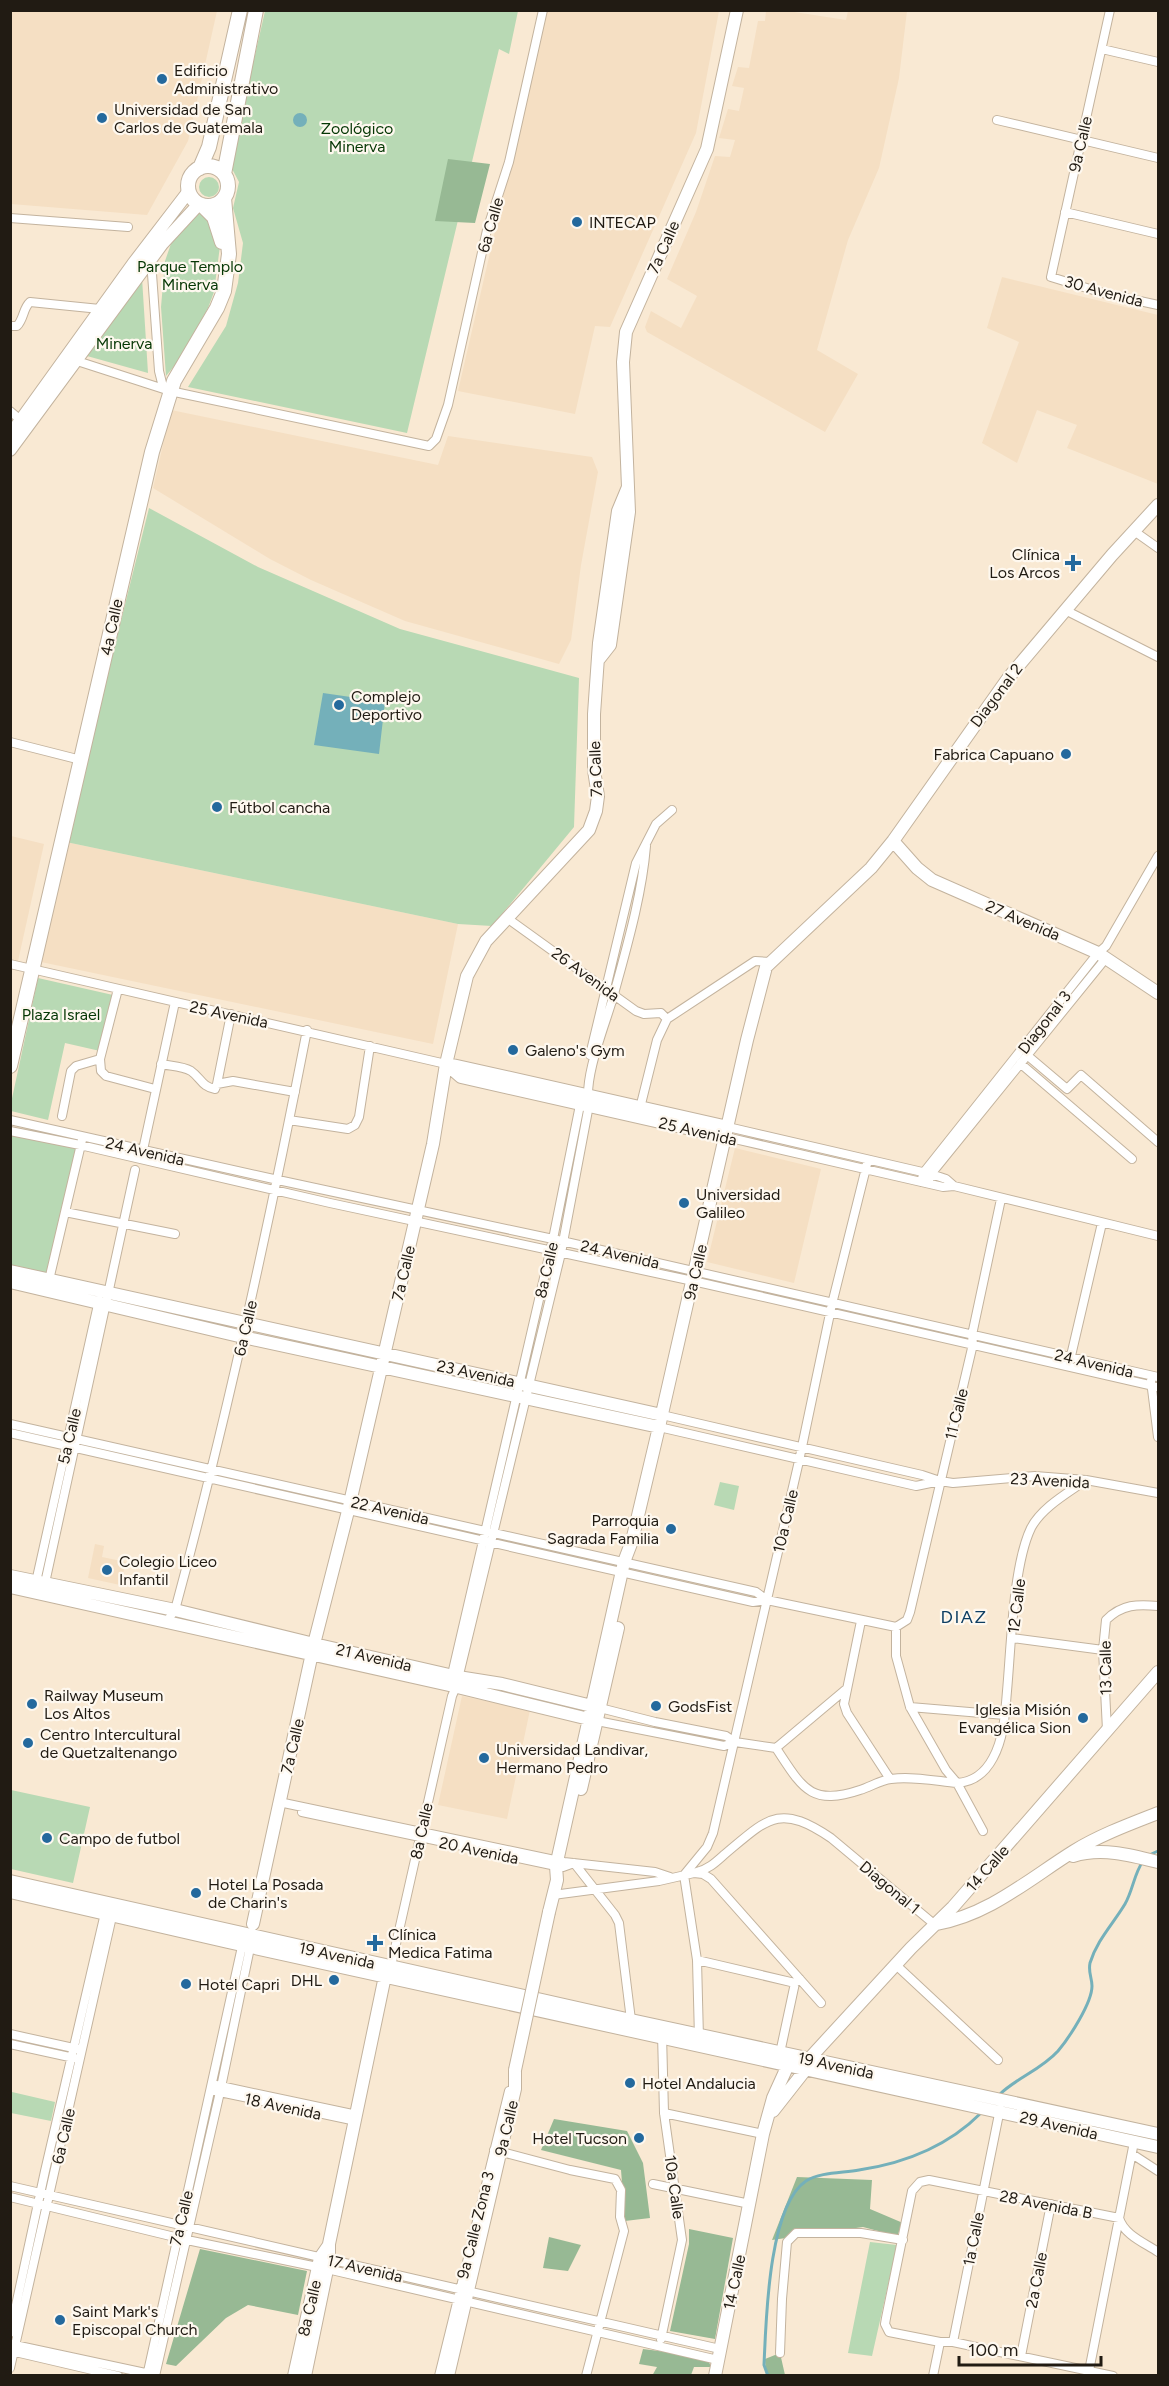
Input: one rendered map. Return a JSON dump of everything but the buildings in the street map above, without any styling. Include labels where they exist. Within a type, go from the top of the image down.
[{"type":"main road","points":[[240,10],[209,147],[200,168],[191,175],[189,191],[201,205],[213,205],[224,198],[228,186],[224,174],[256,10]]},
{"type":"main road","points":[[200,168],[213,167],[224,174]]},
{"type":"main road","name":"4a Calle","points":[[166,389],[217,308],[224,291],[229,255],[224,198]]},
{"type":"main road","name":"4a Calle","points":[[10,1066],[138,480],[166,389],[209,313],[220,279],[223,256],[218,226],[201,205]]},
{"type":"main road","name":"4a Calle","points":[[10,1038],[30,968]]},
{"type":"street","name":"6a Calle","points":[[166,389],[429,446],[436,439],[448,405],[487,230],[509,162],[543,10]]},
{"type":"street","name":"7a Calle","points":[[153,2375],[187,2240],[248,1938],[313,1650],[433,1144],[446,1064],[467,976],[486,941],[589,830],[596,812],[598,796],[594,770],[594,714],[599,659],[610,645],[629,513],[623,362],[626,332],[707,149],[737,10]]},
{"type":"street","name":"9a Calle","points":[[1051,276],[1110,10]]},
{"type":"street","points":[[1102,49],[1158,62]]},
{"type":"street","points":[[997,120],[1158,158]]},
{"type":"street","points":[[71,359],[100,309],[189,191]]},
{"type":"street","points":[[10,450],[13,434],[25,423],[71,359],[151,260],[201,205]]},
{"type":"street","points":[[1065,212],[1158,234]]},
{"type":"street","points":[[10,218],[128,227]]},
{"type":"street","points":[[151,260],[159,371],[166,389]]},
{"type":"street","name":"30 Avenida","points":[[1051,276],[1103,293],[1158,305]]},
{"type":"street","points":[[10,326],[18,326],[26,305],[30,302],[100,309]]},
{"type":"street","points":[[71,359],[166,389]]},
{"type":"street","points":[[10,411],[25,423]]},
{"type":"street","name":"Diagonal 2","points":[[845,894],[871,868],[892,842],[991,701],[1065,610],[1158,505]]},
{"type":"street","points":[[1134,531],[1158,548]]},
{"type":"street","points":[[1065,610],[1158,657]]},
{"type":"street","points":[[10,742],[77,759]]},
{"type":"street","name":"8a Calle","points":[[525,1384],[553,1239],[624,935],[644,867],[646,846],[656,824],[672,810]]},
{"type":"street","name":"27 Avenida","points":[[892,842],[932,880],[1102,955],[1158,993]]},
{"type":"street","name":"Diagonal 3","points":[[926,1178],[1028,1056],[1102,955],[1158,856]]},
{"type":"street","name":"9a Calle","points":[[448,2376],[462,2295],[497,2151],[515,2089],[515,2073],[556,1880],[563,1864],[632,1541],[761,981],[770,962],[845,894]]},
{"type":"street","name":"26 Avenida","points":[[507,918],[640,1013],[662,1013],[667,1019]]},
{"type":"street","name":"Diagonal 3","points":[[926,1178],[1102,955]]},
{"type":"street","points":[[640,1108],[657,1040],[667,1019],[755,961],[770,962]]},
{"type":"street","name":"25 Avenida","points":[[10,964],[307,1030],[446,1064],[461,1077],[585,1100],[727,1132],[868,1160],[926,1178],[943,1187],[954,1186],[1158,1236]]},
{"type":"street","points":[[118,989],[100,1059],[101,1071],[106,1076],[155,1089]]},
{"type":"street","points":[[143,1150],[175,1002]]},
{"type":"street","points":[[160,1064],[192,1071],[202,1084],[215,1089],[231,1014]]},
{"type":"street","name":"6a Calle","points":[[167,1621],[175,1610],[211,1474],[276,1191],[307,1030]]},
{"type":"street","points":[[289,1120],[348,1129],[355,1125],[370,1046]]},
{"type":"street","points":[[1028,1056],[1067,1089],[1081,1075],[1158,1142]]},
{"type":"street","points":[[62,1116],[71,1071],[76,1066],[100,1059]]},
{"type":"street","points":[[1021,1064],[1132,1159]]},
{"type":"street","points":[[217,1084],[232,1081],[295,1092]]},
{"type":"street","name":"25 Avenida","points":[[585,1100],[640,1108],[866,1169],[926,1178]]},
{"type":"street","name":"8a Calle","points":[[294,2376],[330,2244],[388,1971],[421,1834],[453,1684],[521,1399],[561,1253],[585,1100]]},
{"type":"street","name":"24 Avenida","points":[[10,1120],[81,1141],[276,1191],[563,1241],[694,1276],[1155,1381]]},
{"type":"street","name":"24 Avenida","points":[[10,1131],[143,1150],[278,1180],[561,1253],[694,1276]]},
{"type":"street","points":[[49,1280],[81,1141]]},
{"type":"street","name":"10a Calle","points":[[684,1875],[702,1855],[710,1840],[735,1742],[832,1308],[868,1160]]},
{"type":"street","name":"5a Calle","points":[[40,1582],[135,1170]]},
{"type":"street","name":"11 Calle","points":[[983,1831],[957,1783],[945,1770],[910,1707],[896,1656],[898,1627],[907,1620],[910,1612],[973,1340],[1001,1199]]},
{"type":"street","points":[[65,1212],[175,1234]]},
{"type":"street","points":[[1070,1362],[1102,1223]]},
{"type":"street","name":"23 Avenida","points":[[10,1271],[49,1280],[243,1338],[521,1399],[661,1421],[802,1449],[922,1475],[940,1482]]},
{"type":"street","name":"23 Avenida","points":[[10,1282],[245,1324],[525,1384],[799,1461],[916,1485],[1026,1475],[1086,1480],[1158,1490]]},
{"type":"street","points":[[1155,1381],[1158,1437]]},
{"type":"street","name":"22 Avenida","points":[[10,1424],[71,1443]]},
{"type":"street","name":"22 Avenida","points":[[10,1433],[71,1443],[627,1568],[753,1602],[767,1600],[898,1627]]},
{"type":"street","name":"12 Calle","points":[[957,1783],[979,1776],[994,1757],[1005,1715],[1020,1569],[1031,1529],[1044,1512],[1086,1480]]},
{"type":"street","name":"21 Avenida","points":[[10,1576],[175,1610],[313,1650]]},
{"type":"street","name":"21 Avenida","points":[[10,1587],[313,1650],[593,1720],[724,1746],[735,1742]]},
{"type":"street","name":"13 Calle","points":[[1107,1730],[1103,1650],[1106,1620],[1131,1604],[1158,1606]]},
{"type":"street","points":[[861,1621],[845,1690],[844,1704],[847,1713],[890,1779]]},
{"type":"street","points":[[1012,1638],[1103,1650]]},
{"type":"street","name":"14 Calle","points":[[768,2118],[807,2064],[934,1924],[953,1907],[1158,1672]]},
{"type":"street","name":"21 Avenida","points":[[453,1684],[502,1684],[655,1722],[726,1736],[735,1742],[776,1748]]},
{"type":"street","points":[[845,1690],[776,1748],[803,1785],[820,1796],[843,1796],[890,1779],[957,1783]]},
{"type":"street","points":[[910,1707],[1005,1715]]},
{"type":"street","name":"20 Avenida","points":[[279,1804],[563,1864],[655,1872],[670,1877]]},
{"type":"street","name":"Diagonal 1","points":[[694,1873],[709,1868],[765,1822],[776,1818],[796,1819],[831,1838],[934,1924],[969,1916],[1059,1863],[1084,1845],[1158,1813]]},
{"type":"street","points":[[1059,1863],[1088,1852],[1125,1854],[1158,1862]]},
{"type":"street","points":[[563,1864],[593,1889],[619,1923],[631,2020]]},
{"type":"street","points":[[694,1873],[704,1874],[711,1879],[797,1981],[821,2003]]},
{"type":"street","name":"20 Avenida","points":[[553,1895],[659,1881],[694,1873]]},
{"type":"street","points":[[684,1875],[697,1960],[699,2040]]},
{"type":"street","name":"19 Avenida","points":[[10,1881],[110,1910]]},
{"type":"street","name":"19 Avenida","points":[[10,1892],[248,1938],[699,2040],[780,2053],[807,2064],[960,2103]]},
{"type":"street","name":"6a Calle","points":[[10,2333],[45,2194],[110,1910]]},
{"type":"street","points":[[697,1960],[797,1981]]},
{"type":"street","points":[[896,1965],[998,2060]]},
{"type":"street","name":"19 Avenida","points":[[388,1971],[631,2020],[662,2032]]},
{"type":"street","points":[[780,2053],[797,1981]]},
{"type":"street","name":"10a Calle","points":[[659,2345],[682,2240],[664,2113],[662,2032]]},
{"type":"street","points":[[10,2034],[77,2049]]},
{"type":"street","name":"19 Avenida","points":[[699,2040],[788,2065],[807,2064],[972,2093]]},
{"type":"street","points":[[10,2044],[76,2058]]},
{"type":"street","name":"14 Calle","points":[[715,2376],[763,2134],[773,2098],[788,2065]]},
{"type":"street","name":"7a Calle","points":[[153,2375],[179,2226],[216,2088]]},
{"type":"street","name":"18 Avenida","points":[[216,2088],[356,2118]]},
{"type":"street","name":"29 Avenida","points":[[972,2093],[999,2105],[1133,2148],[1158,2147]]},
{"type":"street","name":"29 Avenida","points":[[960,2103],[999,2105],[1158,2134]]},
{"type":"street","name":"1a Calle","points":[[953,2342],[999,2105]]},
{"type":"street","points":[[664,2113],[763,2134]]},
{"type":"street","points":[[1133,2148],[1158,2171]]},
{"type":"street","points":[[1089,2371],[1133,2148]]},
{"type":"street","points":[[497,2151],[611,2178],[620,2186],[622,2197],[620,2220],[624,2231],[586,2376]]},
{"type":"street","name":"28 Avenida B","points":[[903,2240],[912,2191],[920,2182],[929,2180],[1119,2218]]},
{"type":"street","points":[[653,2184],[750,2204]]},
{"type":"street","name":"17 Avenida","points":[[10,2186],[189,2228],[659,2345],[719,2354]]},
{"type":"street","name":"17 Avenida","points":[[10,2197],[187,2240],[324,2263]]},
{"type":"street","name":"6a Calle","points":[[10,2368],[42,2204]]},
{"type":"street","name":"2a Calle","points":[[1021,2356],[1051,2204]]},
{"type":"street","points":[[1119,2218],[1128,2232],[1158,2252]]},
{"type":"street","points":[[780,2353],[787,2242],[791,2236],[796,2233],[861,2233],[903,2240],[886,2318],[886,2328],[893,2333],[940,2342],[953,2342],[1113,2376]]},
{"type":"street","name":"8a Calle","points":[[305,2376],[324,2263]]},
{"type":"street","name":"17 Avenida","points":[[462,2295],[600,2320],[662,2335],[719,2354]]},
{"type":"street","name":"9a Calle Zona 3","points":[[440,2376],[462,2295]]},
{"type":"street","points":[[933,2376],[940,2342]]},
{"type":"street","points":[[13,2348],[153,2375]]},
{"type":"street","points":[[13,2348],[118,2376]]},
{"type":"shaded area","name":"Universidad de San Carlos de Guatemala","points":[[10,11],[217,11],[188,141],[147,215],[11,204]]},
{"type":"shaded area","name":"INTECAP","points":[[546,11],[719,11],[696,133],[610,327],[595,326],[575,414],[458,391]]},
{"type":"shaded area","points":[[766,11],[788,11],[846,20],[848,11],[907,11],[899,78],[879,168],[848,240],[817,350],[858,374],[825,432],[647,332],[645,327],[651,311],[681,328],[697,296],[667,279],[696,212],[715,156],[730,157],[735,140],[719,138],[728,109],[739,111],[744,88],[732,86],[738,67],[749,68],[758,21],[765,21]]},
{"type":"shaded area","points":[[1002,277],[1158,315],[1158,484],[1067,448],[1077,425],[1037,410],[1017,463],[982,443],[1019,342],[987,328]]},
{"type":"shaded area","points":[[171,410],[438,465],[448,436],[592,457],[598,472],[581,565],[571,640],[559,664],[405,621],[311,580],[270,559],[153,488]]},
{"type":"shaded area","points":[[11,836],[44,844],[18,961],[11,959]]},
{"type":"shaded area","points":[[66,842],[458,924],[433,1044],[41,962]]},
{"type":"shaded area","points":[[735,1148],[821,1169],[794,1283],[707,1262]]},
{"type":"shaded area","name":"Colegio Liceo Infantil","points":[[95,1544],[104,1546],[102,1557],[126,1562],[120,1585],[88,1578]]},
{"type":"shaded area","name":"Universidad Landivar, Hermano Pedro","points":[[462,1696],[530,1710],[507,1819],[438,1805]]},
{"type":"green space","name":"Zoológico Minerva","points":[[265,11],[518,11],[509,54],[499,49],[407,433],[188,387],[226,326],[238,283],[243,243],[233,208],[239,182],[230,165]]},
{"type":"green space","points":[[448,159],[490,164],[475,223],[435,221]]},
{"type":"green space","points":[[205,177],[213,177],[219,183],[219,191],[213,197],[205,197],[199,191],[199,183]]},
{"type":"green space","name":"Parque Templo Minerva","points":[[198,213],[206,215],[220,246],[214,292],[208,308],[180,359],[166,376],[161,307],[165,261],[173,238]]},
{"type":"green space","name":"Minerva","points":[[142,278],[148,373],[87,356]]},
{"type":"green space","name":"Complejo Deportivo","points":[[149,508],[258,567],[400,629],[579,678],[574,827],[492,926],[458,924],[66,842]]},
{"type":"green space","name":"Plaza Israel","points":[[38,978],[113,995],[100,1051],[65,1043],[48,1120],[11,1111]]},
{"type":"green space","points":[[11,1132],[79,1146],[47,1279],[11,1271]]},
{"type":"green space","points":[[720,1482],[739,1486],[734,1510],[714,1505]]},
{"type":"green space","name":"Campo de futbol","points":[[11,1790],[90,1807],[73,1883],[11,1869]]},
{"type":"green space","points":[[12,2092],[55,2102],[51,2121],[11,2113]]},
{"type":"green space","points":[[554,2119],[627,2131],[643,2163],[650,2218],[625,2221],[621,2170],[541,2150]]},
{"type":"green space","points":[[797,2177],[872,2180],[870,2209],[903,2223],[897,2236],[863,2227],[772,2240]]},
{"type":"green space","points":[[689,2229],[733,2238],[715,2339],[670,2331],[689,2244]]},
{"type":"green space","points":[[549,2237],[581,2245],[568,2271],[543,2268]]},
{"type":"green space","points":[[870,2242],[897,2245],[872,2356],[848,2353]]},
{"type":"green space","points":[[200,2249],[307,2271],[298,2315],[248,2305],[226,2318],[176,2366],[166,2364]]},
{"type":"green space","points":[[643,2349],[707,2357],[711,2367],[694,2367],[691,2375],[652,2376],[657,2367],[639,2364]]},
{"type":"green space","points":[[780,2353],[785,2375],[766,2375],[765,2359]]},
{"type":"water","points":[[297,113],[303,113],[307,120],[303,127],[297,127],[293,123],[293,117]]},
{"type":"water","points":[[323,693],[385,702],[379,754],[314,745]]},
{"type":"waterway","points":[[1147,1856],[1158,1851]]},
{"type":"waterway","points":[[999,2095],[1051,2058],[1074,2029],[1091,1993],[1090,1963],[1093,1955],[1125,1904],[1143,1861]]},
{"type":"waterway","points":[[768,2376],[764,2365],[771,2267],[784,2214],[793,2194],[806,2181],[818,2176],[876,2167],[910,2158],[955,2135],[981,2113]]},
{"type":"place","name":"Edificio Administrativo","points":[[162,79]]},
{"type":"place","name":"Universidad de San Carlos de Guatemala","points":[[102,118]]},
{"type":"place","name":"INTECAP","points":[[577,222]]},
{"type":"place","name":"Clínica Los Arcos","points":[[1073,563]]},
{"type":"place","name":"Complejo Deportivo","points":[[339,705]]},
{"type":"place","name":"Fabrica Capuano","points":[[1066,754]]},
{"type":"place","name":"Fútbol cancha","points":[[217,807]]},
{"type":"place","name":"Galeno's Gym","points":[[513,1050]]},
{"type":"place","name":"Universidad Galileo","points":[[684,1203]]},
{"type":"place","name":"Parroquia Sagrada Familia","points":[[671,1529]]},
{"type":"place","name":"Colegio Liceo Infantil","points":[[107,1570]]},
{"type":"place","name":"Railway Museum Los Altos","points":[[32,1704]]},
{"type":"place","name":"GodsFist","points":[[656,1706]]},
{"type":"place","name":"Iglesia Misión Evangélica Sion","points":[[1083,1718]]},
{"type":"place","name":"Centro Intercultural de Quetzaltenango","points":[[28,1743]]},
{"type":"place","name":"Universidad Landivar, Hermano Pedro","points":[[484,1758]]},
{"type":"place","name":"Campo de futbol","points":[[47,1838]]},
{"type":"place","name":"Hotel La Posada de Charin's","points":[[196,1893]]},
{"type":"place","name":"Clínica Medica Fatima","points":[[375,1943]]},
{"type":"place","name":"DHL","points":[[334,1980]]},
{"type":"place","name":"Hotel Capri","points":[[186,1984]]},
{"type":"place","name":"Hotel Andalucia","points":[[630,2083]]},
{"type":"place","name":"Hotel Tucson","points":[[639,2138]]},
{"type":"place","name":"Saint Mark's Episcopal Church","points":[[60,2320]]},
{"type":"district","name":"DIAZ","points":[[964,1617]]}]
